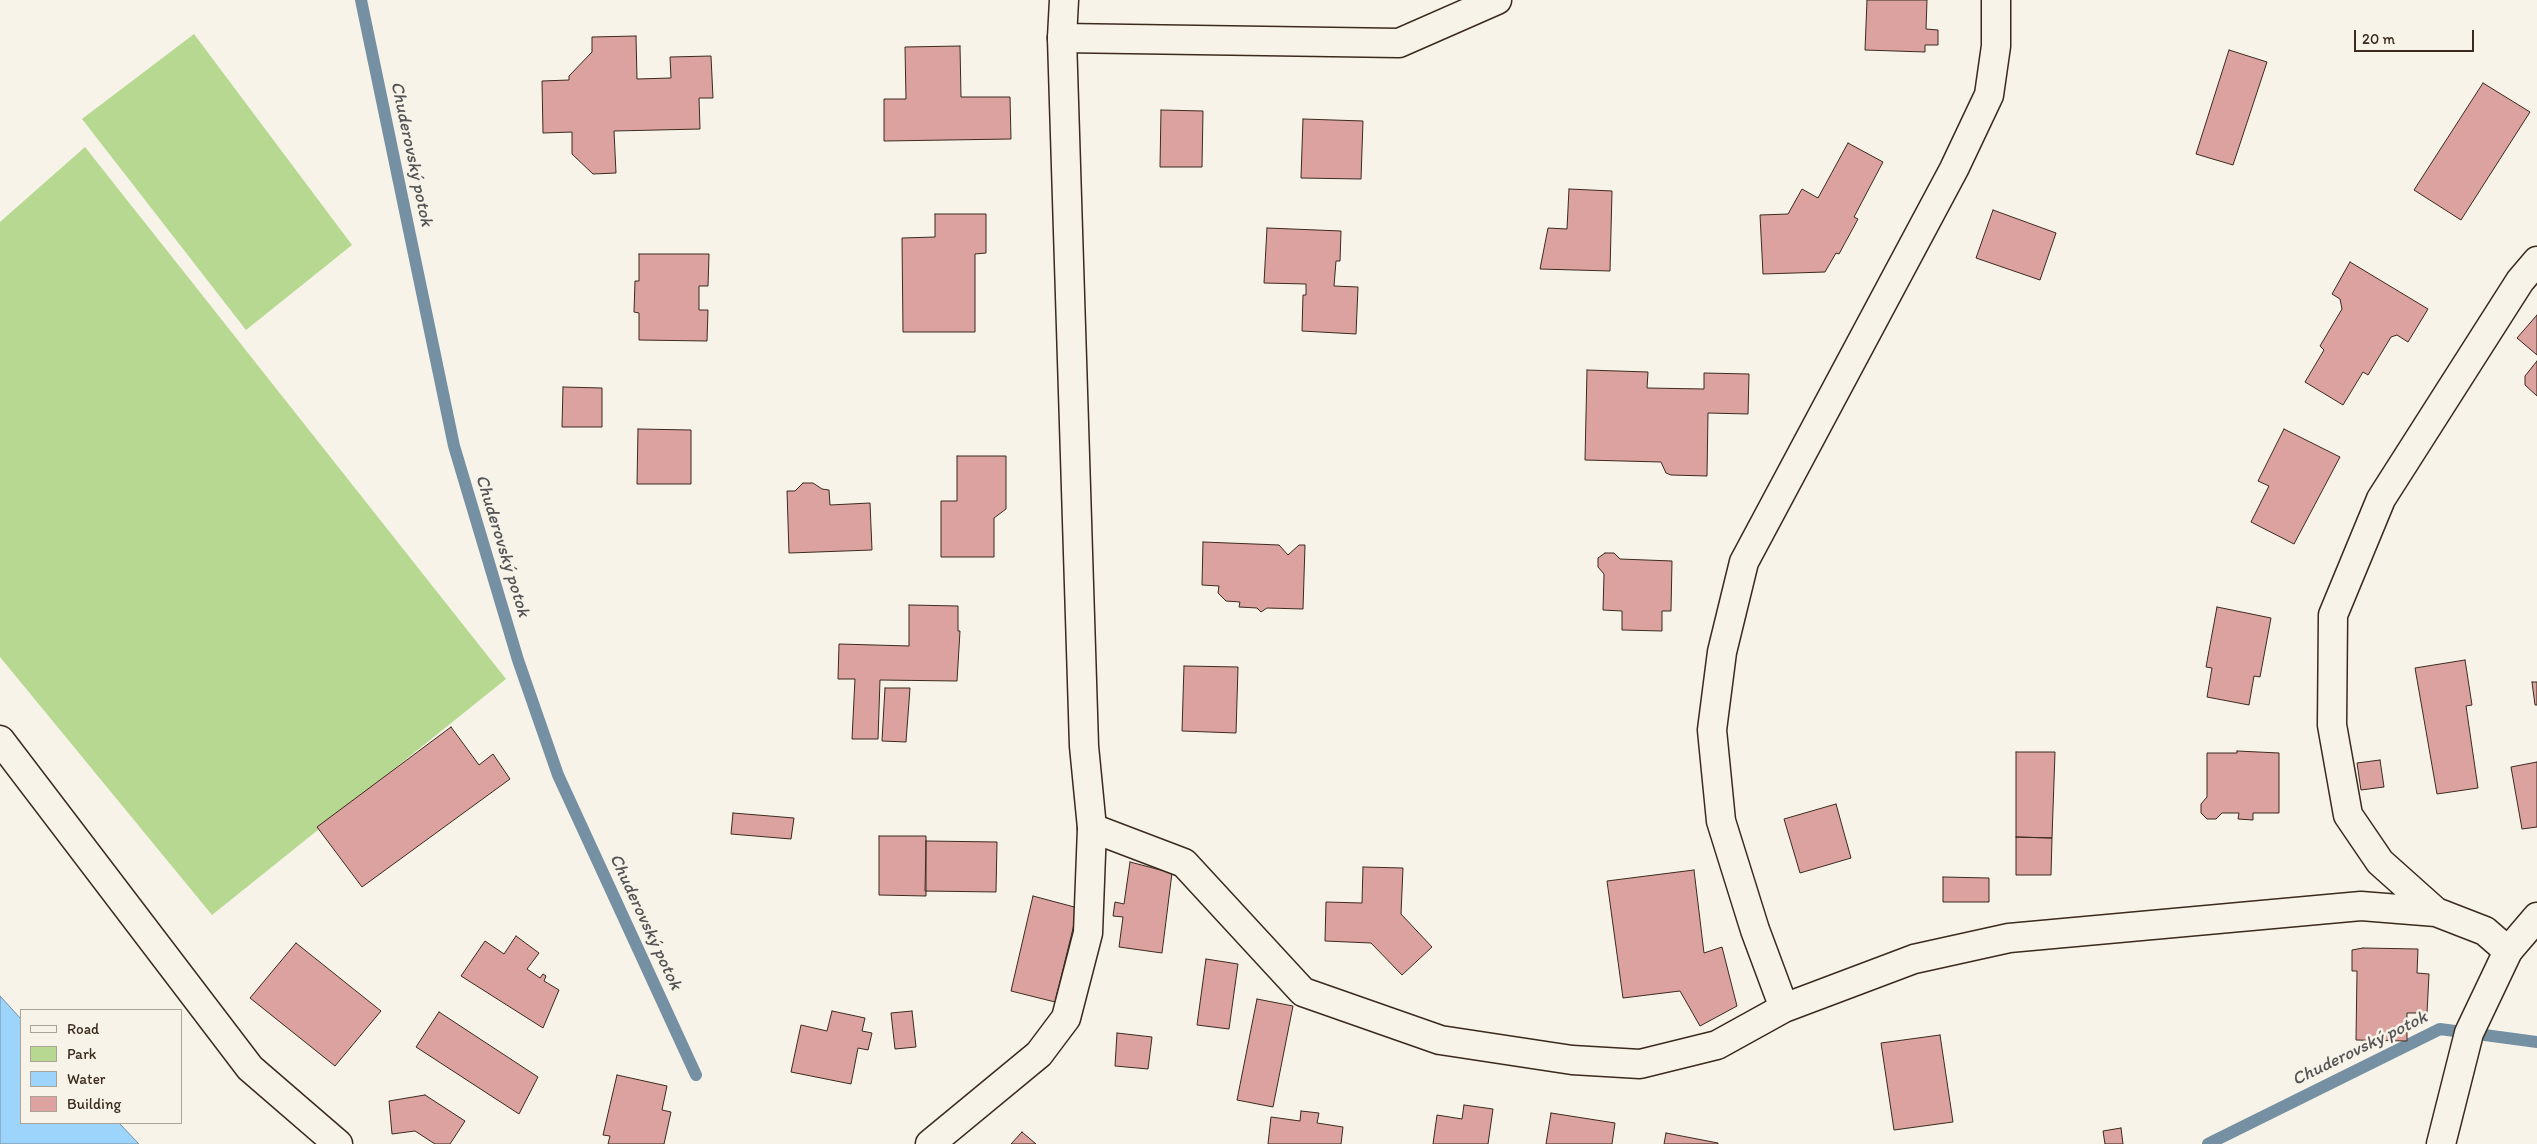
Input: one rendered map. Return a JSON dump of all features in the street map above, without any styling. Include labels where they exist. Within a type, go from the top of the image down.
[{"type":"street","points":[[930,1144],[1039,1054],[1066,1018],[1088,932],[1092,828],[1084,746],[1062,38],[1064,0]]},
{"type":"street","points":[[1062,38],[1399,43],[1497,0]]},
{"type":"street","points":[[1784,1008],[1755,930],[1721,821],[1712,730],[1722,652],[1744,562],[1954,169],[1989,95],[1996,46],[1996,0]]},
{"type":"street","points":[[2436,912],[2380,862],[2348,815],[2332,725],[2333,614],[2381,499],[2520,281],[2537,261]]},
{"type":"street","points":[[0,740],[250,1068],[338,1144]]},
{"type":"street","points":[[1092,828],[1184,863],[1303,992],[1440,1040],[1572,1060],[1640,1064],[1717,1045],[1784,1008],[1914,959],[2009,938],[2361,906],[2436,912],[2485,932],[2508,951]]},
{"type":"street","points":[[2441,1144],[2469,1033],[2508,951],[2537,918]]},
{"type":"green space","points":[[194,34],[352,245],[246,330],[82,119]]},
{"type":"green space","points":[[85,147],[506,679],[212,915],[0,657],[0,222]]},
{"type":"water","points":[[0,996],[20,1018],[20,1124],[120,1124],[139,1144],[0,1144]]},
{"type":"building","points":[[1867,0],[1927,0],[1926,29],[1938,30],[1938,45],[1925,45],[1925,52],[1865,50]]},
{"type":"building","points":[[636,36],[637,79],[671,78],[670,57],[711,56],[713,98],[699,98],[700,129],[614,131],[616,173],[593,174],[572,154],[572,132],[543,133],[542,81],[569,80],[569,76],[592,52],[592,37]]},
{"type":"building","points":[[960,46],[961,97],[1010,97],[1011,139],[884,141],[884,99],[906,99],[905,47]]},
{"type":"building","points":[[2229,50],[2267,62],[2233,165],[2196,154]]},
{"type":"building","points":[[2483,83],[2530,112],[2461,220],[2414,190]]},
{"type":"building","points":[[1161,110],[1203,111],[1202,167],[1160,167]]},
{"type":"building","points":[[1303,119],[1363,121],[1361,179],[1301,178]]},
{"type":"building","points":[[1848,143],[1883,162],[1854,217],[1858,219],[1839,254],[1836,253],[1825,272],[1763,274],[1760,215],[1788,214],[1802,189],[1818,198]]},
{"type":"building","points":[[1569,189],[1612,191],[1610,271],[1540,269],[1548,228],[1567,229]]},
{"type":"building","points":[[1993,210],[2056,233],[2040,280],[1976,258]]},
{"type":"building","points":[[935,214],[986,214],[986,253],[975,254],[975,332],[903,332],[902,238],[935,237]]},
{"type":"building","points":[[1267,228],[1341,231],[1340,261],[1336,261],[1334,286],[1358,287],[1356,334],[1302,331],[1303,295],[1306,295],[1306,284],[1264,283]]},
{"type":"building","points":[[639,254],[709,254],[708,286],[699,286],[699,310],[708,310],[707,341],[639,340],[639,313],[634,312],[635,281],[639,281]]},
{"type":"building","points":[[2350,262],[2428,309],[2408,342],[2397,335],[2391,337],[2368,375],[2363,372],[2343,405],[2305,382],[2324,350],[2320,346],[2342,309],[2340,299],[2332,294]]},
{"type":"building","points":[[2537,315],[2537,355],[2517,338]]},
{"type":"building","points":[[2537,361],[2537,396],[2525,385],[2525,376]]},
{"type":"building","points":[[1587,370],[1648,372],[1647,388],[1704,389],[1704,373],[1749,374],[1748,414],[1708,413],[1707,476],[1671,475],[1666,473],[1661,462],[1585,460]]},
{"type":"building","points":[[563,387],[602,388],[602,427],[562,427]]},
{"type":"building","points":[[638,429],[691,430],[691,484],[637,484]]},
{"type":"building","points":[[2284,429],[2340,457],[2294,544],[2251,522],[2269,486],[2258,481]]},
{"type":"building","points":[[957,456],[1006,456],[1006,509],[994,518],[994,557],[941,557],[941,501],[957,501]]},
{"type":"building","points":[[803,483],[813,483],[822,489],[829,490],[830,505],[870,503],[872,550],[789,553],[787,491],[795,491]]},
{"type":"building","points":[[1203,542],[1279,545],[1288,555],[1299,545],[1305,545],[1303,609],[1267,608],[1261,612],[1257,608],[1239,607],[1240,602],[1226,601],[1218,593],[1219,586],[1202,585]]},
{"type":"building","points":[[1605,553],[1614,553],[1620,559],[1672,561],[1671,611],[1662,611],[1662,631],[1622,630],[1622,611],[1603,610],[1604,574],[1598,567],[1598,558]]},
{"type":"building","points":[[909,605],[958,606],[958,631],[960,631],[957,681],[880,680],[878,739],[852,739],[855,679],[838,679],[839,644],[909,646]]},
{"type":"building","points":[[2217,607],[2271,618],[2260,677],[2254,676],[2249,705],[2207,697],[2212,668],[2206,667]]},
{"type":"building","points":[[2465,660],[2472,705],[2466,706],[2478,788],[2437,794],[2415,668]]},
{"type":"building","points":[[1184,666],[1238,667],[1236,733],[1182,731]]},
{"type":"building","points":[[2532,682],[2537,682],[2537,705],[2535,705]]},
{"type":"building","points":[[885,688],[910,688],[906,742],[882,741]]},
{"type":"building","points":[[451,727],[479,765],[493,754],[510,779],[362,887],[317,827]]},
{"type":"building","points":[[2237,751],[2279,753],[2279,813],[2253,813],[2253,820],[2238,819],[2239,813],[2222,813],[2216,819],[2207,819],[2201,813],[2201,804],[2207,797],[2207,753],[2237,753]]},
{"type":"building","points":[[2016,752],[2055,752],[2052,838],[2016,837]]},
{"type":"building","points":[[2380,760],[2384,787],[2361,790],[2357,763]]},
{"type":"building","points":[[2537,762],[2537,827],[2522,829],[2511,767]]},
{"type":"building","points":[[1836,804],[1851,858],[1800,873],[1784,819]]},
{"type":"building","points":[[733,813],[794,818],[791,839],[731,834]]},
{"type":"building","points":[[879,836],[926,836],[926,896],[879,895]]},
{"type":"building","points":[[2016,837],[2052,838],[2051,875],[2016,875]]},
{"type":"building","points":[[926,841],[997,842],[996,892],[925,891]]},
{"type":"building","points":[[1130,862],[1172,873],[1162,953],[1119,947],[1123,917],[1113,916],[1115,902],[1124,904]]},
{"type":"building","points":[[1363,867],[1403,868],[1401,914],[1432,947],[1402,975],[1371,943],[1325,941],[1326,902],[1362,903]]},
{"type":"building","points":[[1694,870],[1704,953],[1722,947],[1737,1006],[1700,1026],[1680,991],[1623,998],[1607,881]]},
{"type":"building","points":[[1943,877],[1989,878],[1989,902],[1943,902]]},
{"type":"building","points":[[1033,896],[1078,908],[1055,1002],[1011,991]]},
{"type":"building","points":[[516,936],[539,953],[527,969],[540,978],[543,974],[546,976],[544,981],[559,990],[543,1028],[461,976],[485,941],[504,954]]},
{"type":"building","points":[[296,943],[381,1011],[335,1066],[250,998]]},
{"type":"building","points":[[2363,948],[2418,949],[2417,973],[2429,974],[2427,1013],[2407,1013],[2407,1041],[2356,1040],[2357,971],[2352,971],[2352,950]]},
{"type":"building","points":[[1206,959],[1238,964],[1229,1029],[1197,1025]]},
{"type":"building","points":[[1257,999],[1293,1006],[1273,1107],[1237,1100]]},
{"type":"building","points":[[832,1011],[865,1018],[862,1031],[872,1033],[868,1050],[858,1048],[851,1084],[791,1072],[801,1025],[827,1031]]},
{"type":"building","points":[[912,1011],[916,1047],[895,1049],[891,1013]]},
{"type":"building","points":[[439,1012],[538,1077],[519,1114],[416,1047]]},
{"type":"building","points":[[1117,1033],[1152,1037],[1148,1069],[1115,1066]]},
{"type":"building","points":[[1940,1035],[1953,1122],[1894,1130],[1881,1043]]},
{"type":"building","points":[[617,1075],[667,1086],[662,1110],[671,1112],[664,1144],[608,1144],[610,1136],[603,1135]]},
{"type":"building","points":[[425,1095],[465,1121],[450,1144],[435,1144],[415,1131],[392,1134],[389,1101]]},
{"type":"building","points":[[1464,1105],[1493,1109],[1488,1144],[1433,1144],[1437,1115],[1462,1119]]},
{"type":"building","points":[[1301,1111],[1319,1113],[1317,1123],[1343,1127],[1341,1144],[1268,1144],[1271,1117],[1300,1121]]},
{"type":"building","points":[[1551,1113],[1615,1123],[1612,1144],[1546,1144]]},
{"type":"building","points":[[2121,1128],[2123,1144],[2105,1144],[2103,1131]]},
{"type":"building","points":[[1022,1132],[1036,1144],[1011,1144]]},
{"type":"building","points":[[1666,1133],[1718,1143],[1718,1144],[1664,1144]]},
{"type":"waterway","name":"Chuderovský potok","points":[[361,0],[454,446],[518,660],[558,775],[696,1075]]},
{"type":"waterway","name":"Chuderovský potok","points":[[2208,1144],[2440,1029],[2537,1042]]}]
